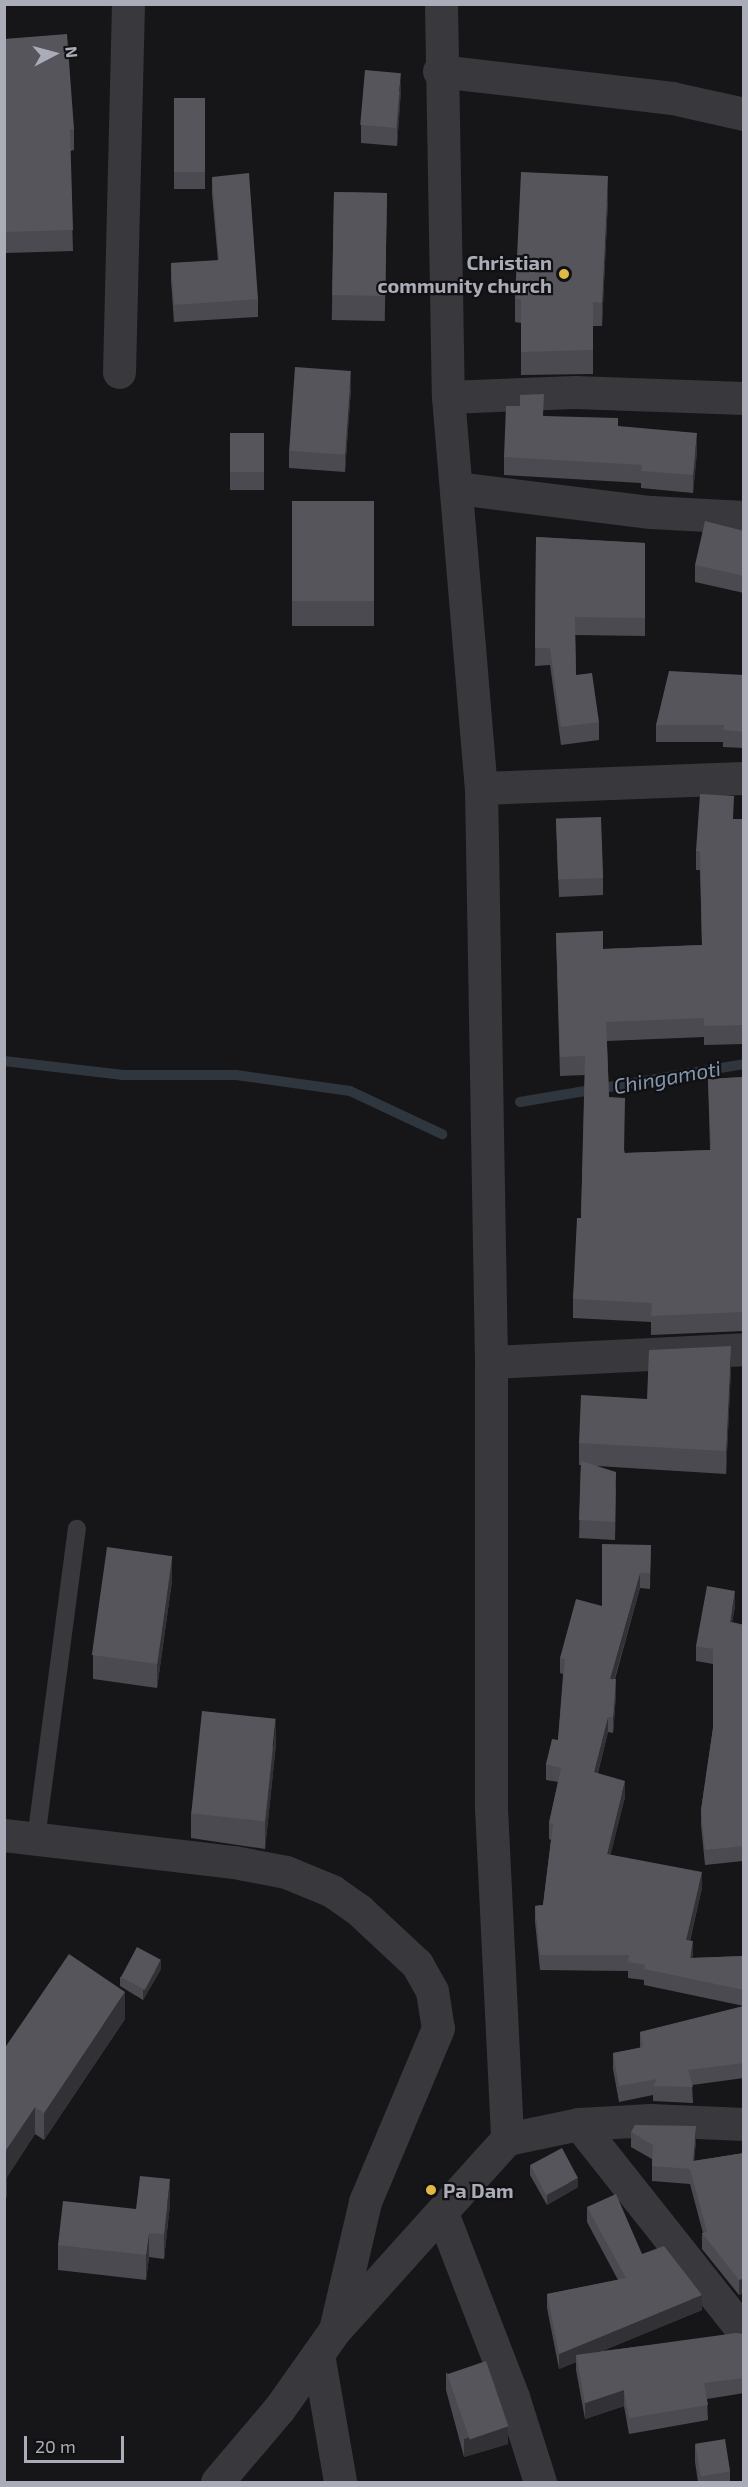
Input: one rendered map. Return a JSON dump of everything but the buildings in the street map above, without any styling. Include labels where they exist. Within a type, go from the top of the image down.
[{"type":"street","points":[[119,372],[128,4]]},
{"type":"street","points":[[441,4],[440,71],[448,397],[481,788],[491,1362],[491,1808],[507,2139]]},
{"type":"street","points":[[440,71],[672,98],[744,114]]},
{"type":"street","points":[[448,397],[574,392],[744,398]]},
{"type":"street","points":[[457,488],[651,512],[744,517]]},
{"type":"street","points":[[481,788],[744,778]]},
{"type":"street","points":[[491,1362],[744,1349]]},
{"type":"street","points":[[20,1837],[234,1862],[286,1872],[332,1891],[350,1903],[417,1964],[432,1990],[438,2028],[366,2202],[326,2342],[339,2482]]},
{"type":"street","points":[[217,2482],[279,2409],[326,2342],[507,2139],[579,2124],[650,2120],[744,2124]]},
{"type":"street","points":[[579,2124],[744,2332]]},
{"type":"street","points":[[442,2213],[513,2397],[540,2482]]},
{"type":"lane","points":[[20,1837],[77,1529]]},
{"type":"waterway","points":[[4,1061],[123,1075],[236,1075],[350,1091],[442,1134]]},
{"type":"waterway","name":"Chingamoti","points":[[520,1102],[744,1064]]},
{"type":"place","name":"Christian community church","points":[[564,274]]},
{"type":"place","name":"Pa Dam","points":[[431,2190]]}]
